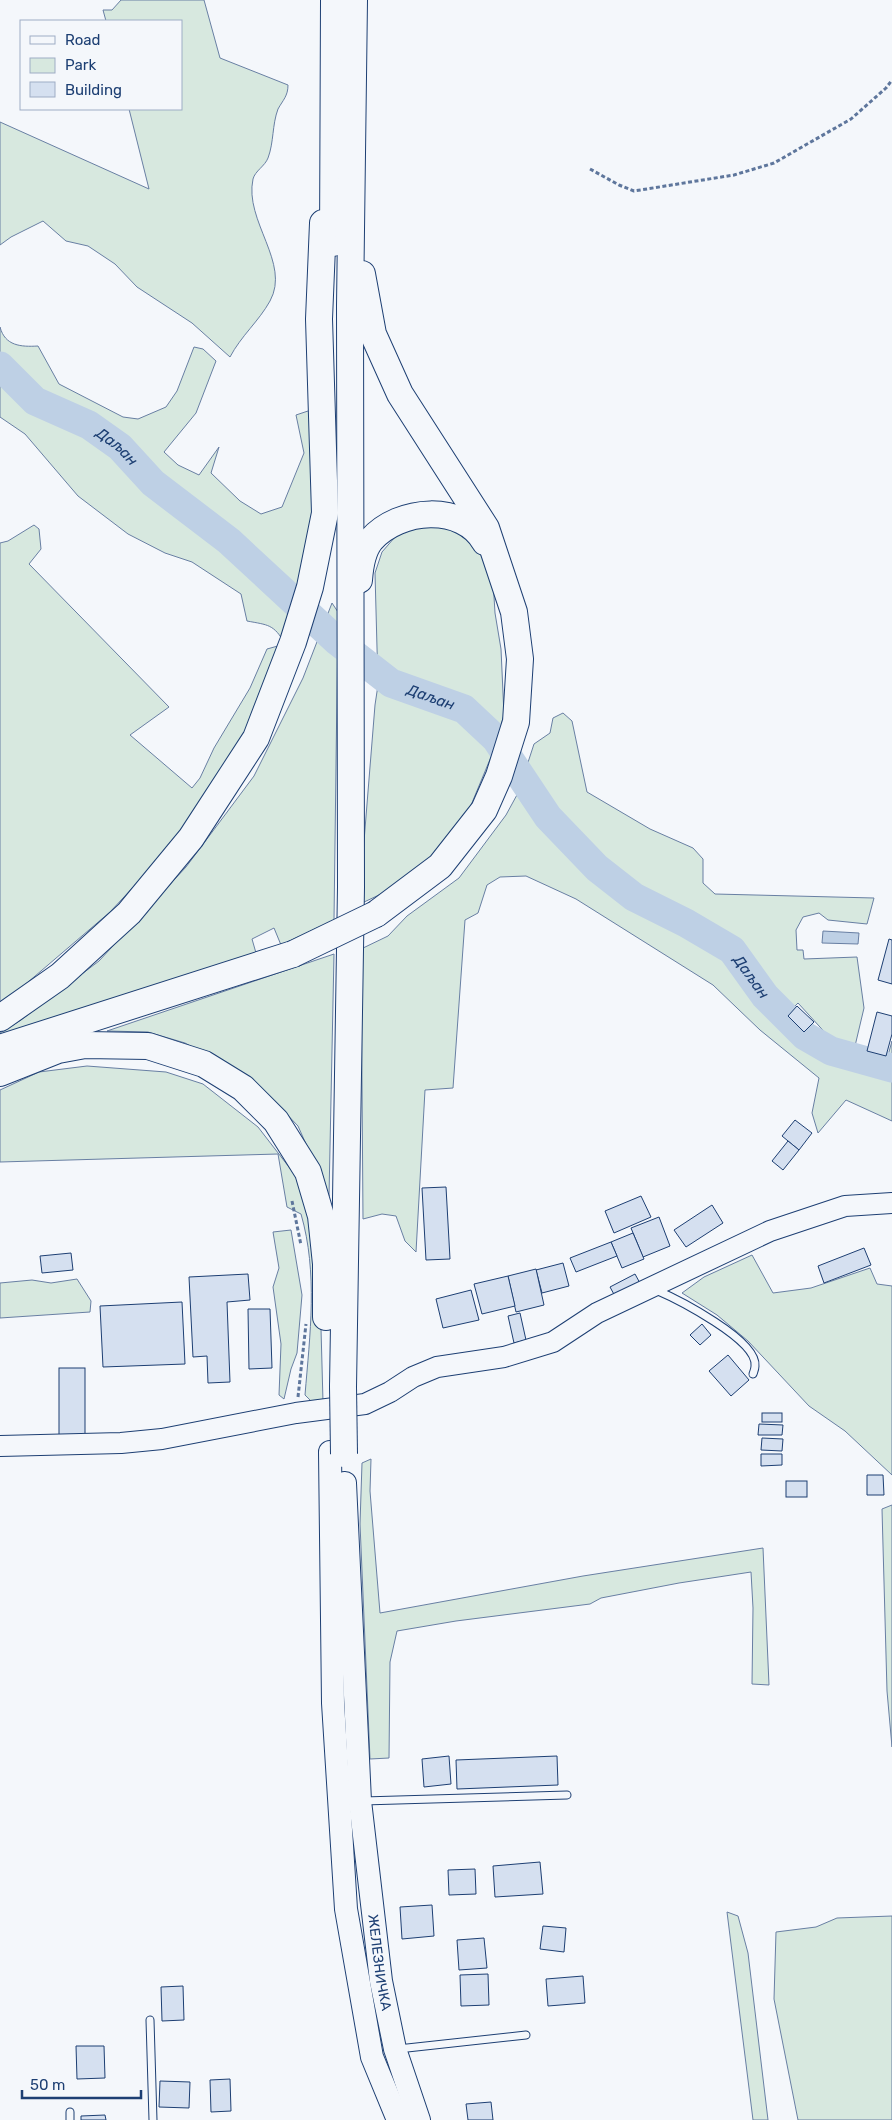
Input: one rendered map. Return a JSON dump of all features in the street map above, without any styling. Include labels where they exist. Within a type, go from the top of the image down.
[{"type":"highway","points":[[0,1048],[294,954],[376,914],[440,866],[484,810],[500,776],[516,722],[520,659],[514,612],[486,528],[400,394],[374,334],[362,278],[362,114],[344,0]]},
{"type":"highway","points":[[0,1018],[60,976],[129,913],[191,838],[256,738],[293,642],[310,587],[325,513],[319,319],[344,0]]},
{"type":"highway","points":[[333,1386],[351,887],[349,618],[350,306],[344,0]]},
{"type":"highway","points":[[349,618],[361,561],[371,540],[396,522],[420,514],[454,517],[479,532],[502,573]]},
{"type":"highway","points":[[333,1386],[339,876],[350,691]]},
{"type":"highway","points":[[0,1063],[182,991]]},
{"type":"highway","points":[[0,1073],[58,1050],[85,1045],[148,1046],[204,1064],[243,1088],[276,1121],[308,1172],[321,1216],[326,1264],[337,1453]]},
{"type":"main road","points":[[337,1453],[350,1805]]},
{"type":"main road","name":"ЖЕЛЕЗНИЧКА","points":[[350,1805],[395,2049],[419,2120]]},
{"type":"main road","name":"ЖЕЛЕЗНИЧКА","points":[[350,1805],[346,1909],[372,2057],[398,2120]]},
{"type":"street","points":[[0,1446],[162,1440],[296,1413],[364,1404],[390,1392],[413,1377],[437,1367],[504,1357],[552,1342],[597,1314],[770,1230],[845,1206],[892,1203]]},
{"type":"lane","points":[[651,1288],[708,1316],[737,1340],[752,1356],[756,1366],[753,1374]]},
{"type":"lane","points":[[350,1805],[566,1795]]},
{"type":"lane","points":[[150,2020],[153,2120]]},
{"type":"lane","points":[[395,2049],[526,2036]]},
{"type":"path","points":[[590,169],[619,186],[634,191],[734,175],[774,163],[851,119],[886,88],[892,80]]},
{"type":"path","points":[[292,1201],[302,1246]]},
{"type":"path","points":[[296,1413],[307,1316]]},
{"type":"green space","points":[[121,0],[204,0],[220,58],[288,85],[286,95],[276,115],[268,158],[253,179],[252,195],[255,210],[275,272],[275,287],[266,308],[239,342],[230,357],[192,323],[137,287],[115,264],[88,246],[66,241],[43,221],[11,237],[0,245],[0,122],[149,189],[129,110],[182,110],[182,20],[106,20],[103,10],[112,10]]},
{"type":"green space","points":[[0,327],[2,333],[10,342],[26,346],[38,346],[59,384],[123,417],[138,419],[166,407],[177,391],[194,347],[203,349],[216,361],[196,413],[164,452],[178,465],[199,475],[219,447],[211,473],[240,501],[261,514],[282,507],[304,453],[296,415],[311,410],[319,415],[318,527],[305,583],[284,643],[270,626],[247,621],[241,594],[192,562],[165,553],[128,534],[78,496],[25,434],[0,417]]},
{"type":"green space","points":[[420,524],[459,528],[481,553],[493,580],[495,613],[501,649],[504,715],[491,757],[469,810],[426,863],[398,886],[362,903],[360,891],[378,685],[375,573],[382,552],[395,537]]},
{"type":"green space","points":[[34,525],[39,529],[41,549],[29,564],[169,707],[130,735],[192,788],[200,778],[214,748],[250,688],[267,649],[284,644],[263,703],[226,771],[177,840],[110,912],[0,1006],[0,543],[8,541]]},
{"type":"green space","points":[[332,603],[338,612],[334,920],[281,945],[274,928],[252,939],[256,953],[0,1040],[0,1033],[21,1020],[99,961],[186,867],[254,776],[303,678]]},
{"type":"green space","points":[[563,713],[572,721],[587,792],[650,829],[693,848],[703,859],[703,883],[715,894],[874,898],[867,924],[828,920],[819,913],[803,917],[796,930],[797,950],[803,950],[804,959],[857,957],[864,1008],[855,1046],[857,1052],[887,1059],[892,1041],[892,1121],[846,1100],[818,1133],[812,1113],[819,1078],[760,1030],[713,985],[576,899],[526,876],[500,877],[487,885],[478,913],[465,920],[453,1088],[425,1090],[416,1252],[405,1241],[396,1216],[382,1214],[363,1219],[361,949],[388,936],[407,916],[459,878],[506,815],[518,793],[534,744],[550,733],[553,718]],"holes":[[[798,1003],[830,1038],[819,1051],[798,1037],[781,1020]]]},
{"type":"green space","points":[[334,954],[329,1196],[298,1126],[256,1082],[185,1043],[148,1032],[107,1031]]},
{"type":"green space","points":[[87,1066],[166,1072],[203,1084],[258,1127],[299,1180],[319,1255],[323,1402],[311,1401],[305,1395],[311,1304],[310,1259],[301,1214],[287,1207],[278,1154],[0,1162],[0,1090],[39,1072]]},
{"type":"green space","points":[[291,1230],[302,1295],[297,1353],[284,1399],[279,1395],[281,1344],[273,1287],[279,1268],[273,1232]]},
{"type":"green space","points":[[752,1255],[773,1293],[811,1288],[870,1268],[877,1284],[892,1286],[892,1475],[845,1431],[809,1406],[748,1341],[717,1315],[682,1293],[704,1277]]},
{"type":"green space","points":[[77,1279],[91,1301],[90,1312],[0,1318],[0,1283],[32,1280],[51,1283]]},
{"type":"green space","points":[[371,1459],[370,1491],[380,1613],[583,1576],[763,1548],[769,1685],[752,1684],[753,1608],[751,1572],[601,1598],[590,1604],[456,1621],[397,1631],[390,1662],[389,1758],[370,1759],[360,1524],[362,1463]]},
{"type":"green space","points":[[892,1505],[892,1747],[887,1691],[882,1509]]},
{"type":"green space","points":[[727,1912],[738,1916],[748,1953],[768,2120],[753,2120]]},
{"type":"green space","points":[[892,1916],[892,2120],[798,2120],[774,1999],[776,1932],[816,1927],[837,1918]]},
{"type":"water","points":[[823,931],[859,933],[858,944],[822,943]]},
{"type":"building","points":[[889,939],[892,940],[892,984],[878,980]]},
{"type":"building","points":[[797,1006],[814,1022],[804,1032],[788,1016]]},
{"type":"building","points":[[877,1012],[892,1016],[892,1034],[886,1056],[867,1051]]},
{"type":"building","points":[[795,1120],[812,1133],[799,1150],[782,1136]]},
{"type":"building","points":[[788,1141],[799,1150],[783,1170],[772,1161]]},
{"type":"building","points":[[446,1187],[450,1259],[426,1260],[422,1188]]},
{"type":"building","points":[[641,1196],[651,1217],[614,1233],[605,1211]]},
{"type":"building","points":[[712,1205],[723,1223],[686,1247],[674,1230]]},
{"type":"building","points":[[659,1217],[670,1246],[643,1257],[631,1228]]},
{"type":"building","points":[[633,1233],[644,1259],[622,1268],[611,1242]]},
{"type":"building","points":[[611,1242],[617,1256],[576,1272],[570,1258]]},
{"type":"building","points":[[864,1248],[871,1265],[824,1283],[818,1266]]},
{"type":"building","points":[[71,1253],[73,1270],[42,1273],[40,1256]]},
{"type":"building","points":[[563,1263],[569,1286],[542,1293],[536,1270]]},
{"type":"building","points":[[536,1269],[544,1305],[516,1312],[508,1276]]},
{"type":"building","points":[[248,1274],[250,1300],[227,1302],[230,1382],[208,1383],[207,1356],[193,1357],[189,1277]]},
{"type":"building","points":[[635,1274],[641,1285],[616,1298],[610,1287]]},
{"type":"building","points":[[508,1276],[515,1306],[482,1314],[474,1284]]},
{"type":"building","points":[[471,1290],[479,1320],[443,1328],[436,1299]]},
{"type":"building","points":[[182,1302],[185,1364],[103,1367],[100,1306]]},
{"type":"building","points":[[248,1309],[270,1309],[272,1368],[249,1369]]},
{"type":"building","points":[[520,1313],[526,1340],[514,1343],[508,1316]]},
{"type":"building","points":[[702,1324],[711,1335],[700,1345],[690,1335]]},
{"type":"building","points":[[728,1355],[749,1380],[731,1396],[709,1371]]},
{"type":"building","points":[[59,1368],[85,1368],[85,1435],[59,1435]]},
{"type":"building","points":[[762,1413],[782,1413],[782,1422],[762,1422]]},
{"type":"building","points":[[759,1424],[783,1425],[782,1435],[758,1435]]},
{"type":"building","points":[[762,1438],[783,1439],[782,1451],[761,1450]]},
{"type":"building","points":[[761,1454],[782,1454],[782,1465],[761,1466]]},
{"type":"building","points":[[867,1475],[883,1475],[884,1495],[867,1495]]},
{"type":"building","points":[[786,1481],[807,1481],[807,1497],[786,1497]]},
{"type":"building","points":[[449,1756],[451,1784],[424,1787],[422,1759]]},
{"type":"building","points":[[557,1756],[558,1785],[457,1789],[456,1760]]},
{"type":"building","points":[[540,1862],[543,1894],[495,1897],[493,1866]]},
{"type":"building","points":[[475,1869],[476,1894],[449,1895],[448,1870]]},
{"type":"building","points":[[432,1905],[434,1936],[402,1939],[400,1907]]},
{"type":"building","points":[[543,1926],[566,1928],[564,1952],[540,1949]]},
{"type":"building","points":[[484,1938],[487,1968],[459,1970],[457,1940]]},
{"type":"building","points":[[488,1974],[489,2005],[461,2006],[460,1975]]},
{"type":"building","points":[[583,1976],[585,2003],[548,2006],[546,1979]]},
{"type":"building","points":[[183,1986],[184,2020],[162,2021],[161,1987]]},
{"type":"building","points":[[76,2046],[104,2046],[105,2078],[77,2079]]},
{"type":"building","points":[[230,2079],[231,2111],[211,2112],[210,2080]]},
{"type":"building","points":[[160,2081],[190,2082],[189,2108],[159,2107]]},
{"type":"building","points":[[491,2102],[493,2120],[468,2120],[466,2104]]},
{"type":"building","points":[[105,2115],[106,2120],[81,2120],[81,2116]]},
{"type":"waterway","name":"Даљан","points":[[0,366],[35,401],[89,425],[120,447],[153,483],[229,541],[337,641],[391,683],[464,709],[496,739],[548,817],[597,868],[634,897],[686,923],[732,950],[765,996],[805,1036],[831,1051],[892,1068]]}]
